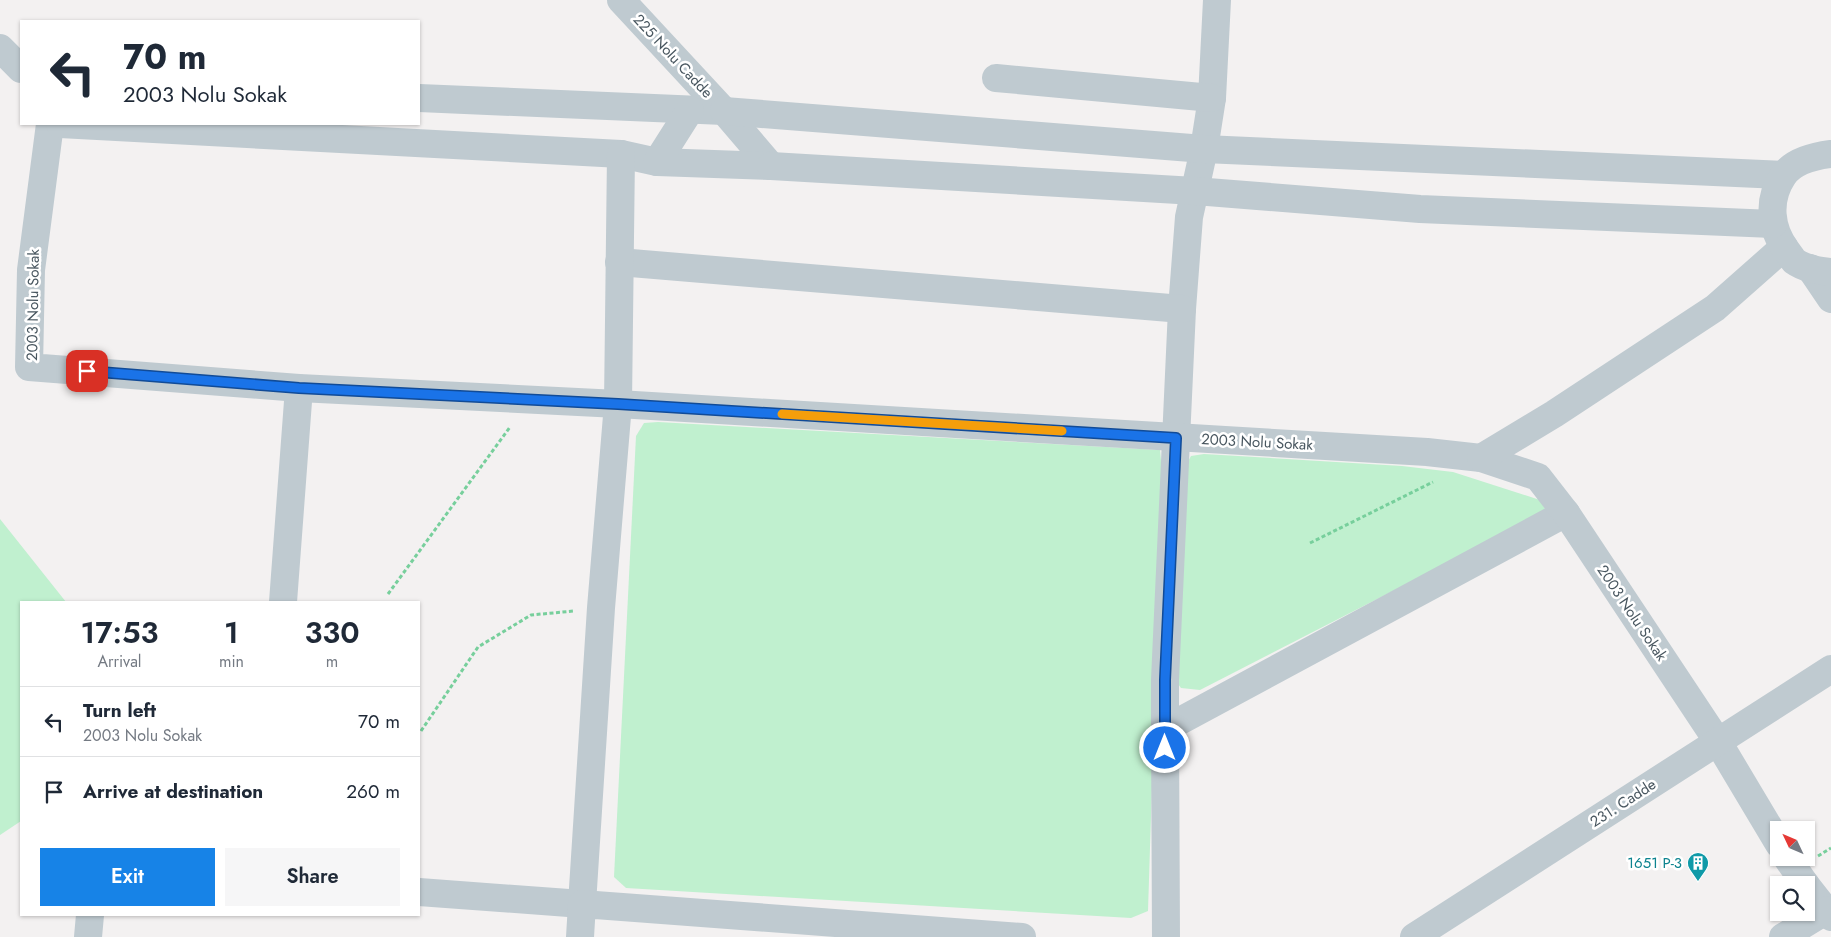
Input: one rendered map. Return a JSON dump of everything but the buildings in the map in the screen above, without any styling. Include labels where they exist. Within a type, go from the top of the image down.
[{"type":"street","name":"225 Nolu Cadde","points":[[621,0],[724,111],[772,166]]},
{"type":"street","points":[[1166,937],[1165,680],[1182,309],[1189,217],[1204,149],[1212,98],[1217,0]]},
{"type":"street","points":[[0,48],[20,68]]},
{"type":"street","points":[[996,78],[1212,98]]},
{"type":"street","points":[[420,98],[724,111],[1204,149],[1783,174]]},
{"type":"street","points":[[658,162],[690,110]]},
{"type":"street","name":"2003 Nolu Sokak","points":[[50,125],[31,270],[29,367],[299,388],[618,404],[1427,452],[1481,458],[1538,477],[1566,514],[1718,742],[1770,829]]},
{"type":"street","points":[[79,125],[621,154],[658,162],[772,166],[1195,192],[1779,236]]},
{"type":"street","points":[[580,937],[601,608],[618,404],[621,154]]},
{"type":"street","points":[[1831,154],[1816,156],[1798,163],[1783,174],[1773,199],[1779,236],[1794,260],[1821,270],[1831,299]]},
{"type":"street","points":[[1481,458],[1554,414],[1714,308],[1779,236]]},
{"type":"street","points":[[619,262],[1182,309]]},
{"type":"street","points":[[283,601],[299,388]]},
{"type":"street","points":[[1165,729],[1566,514]]},
{"type":"street","name":"231. Cadde","points":[[1414,937],[1831,670]]},
{"type":"street","points":[[420,892],[1022,937]]},
{"type":"street","points":[[1783,937],[1829,914],[1815,896]]},
{"type":"street","points":[[88,937],[90,916]]},
{"type":"path","points":[[388,594],[529,400]]},
{"type":"path","points":[[1310,543],[1438,479]]},
{"type":"path","points":[[420,731],[478,648],[531,615],[601,608]]},
{"type":"green space","points":[[658,422],[1160,450],[1162,471],[1148,911],[1131,918],[626,888],[614,877],[636,436],[644,423]]},
{"type":"green space","points":[[1204,454],[1402,466],[1453,472],[1540,500],[1547,512],[1200,690],[1181,688],[1172,676],[1185,467],[1191,456]]},
{"type":"green space","points":[[0,519],[65,601],[20,601],[20,822],[0,835]]},
{"type":"slow traffic","points":[[782,414],[1062,431]]},
{"type":"place","name":"1651 P-3","points":[[1698,882]]},
{"type":"route","points":[[87,371],[299,388],[618,404],[1176,438],[1165,680],[1165,748]]}]
